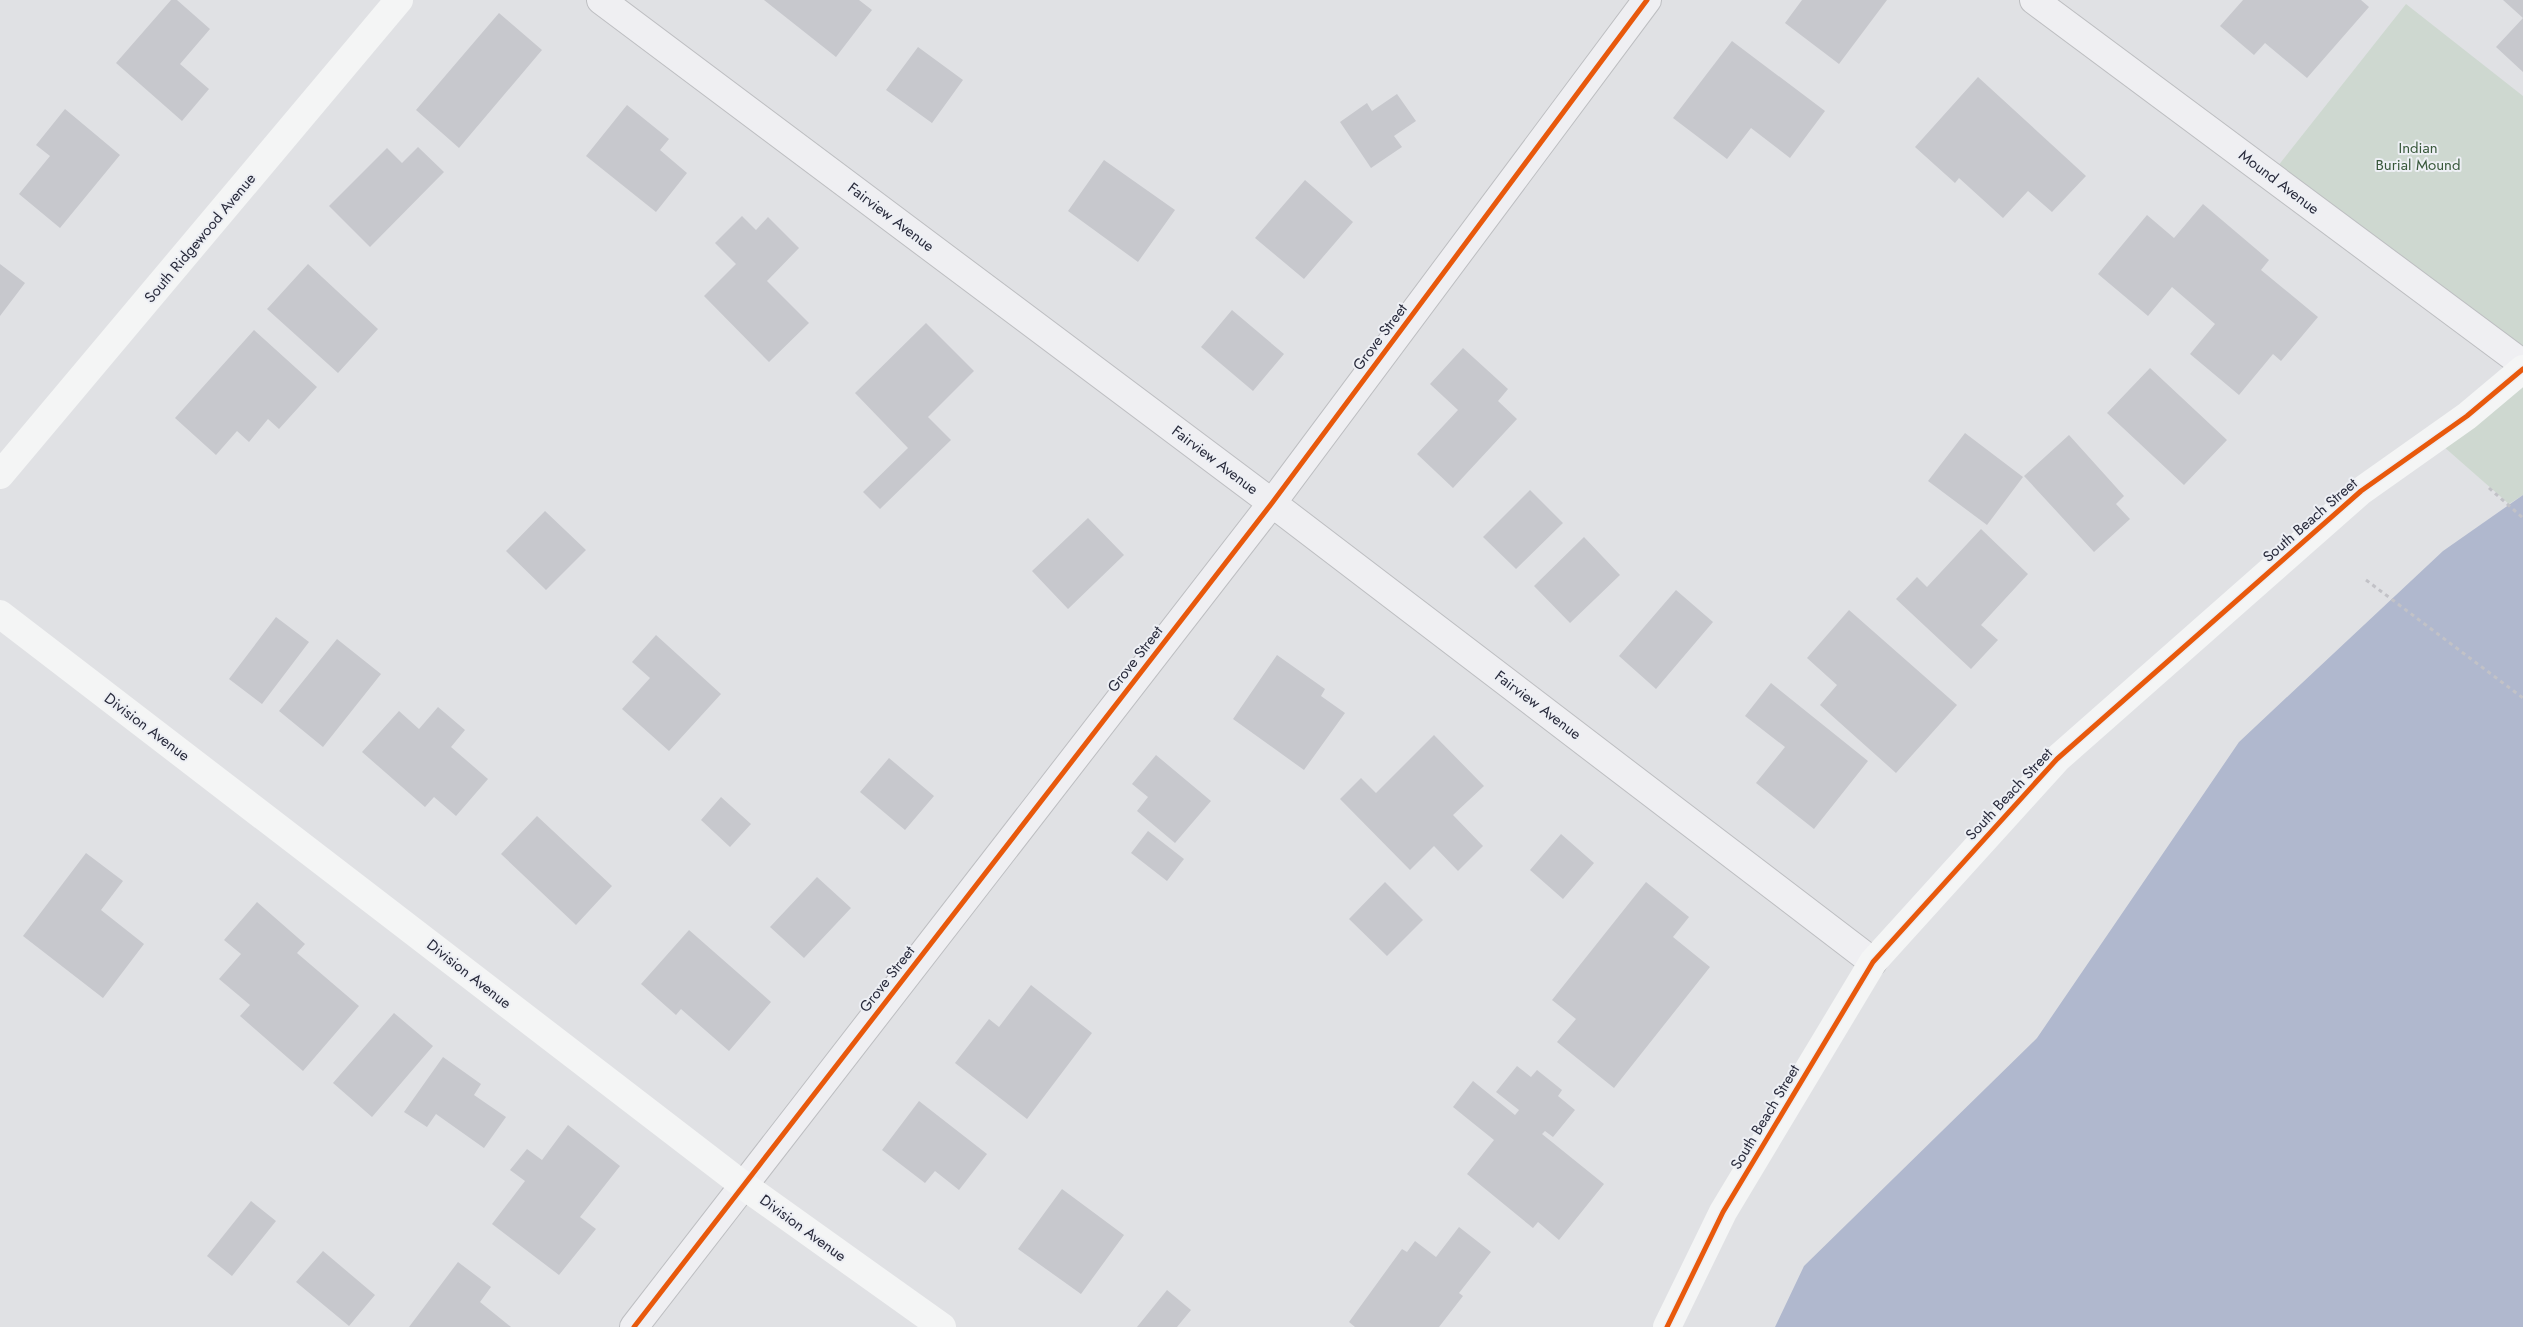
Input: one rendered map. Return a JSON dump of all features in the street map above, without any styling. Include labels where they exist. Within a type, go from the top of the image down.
[{"type":"street","name":"South Ridgewood Avenue","points":[[0,475],[399,0]]},
{"type":"street","name":"Fairview Avenue","points":[[601,0],[1272,503],[1873,962]]},
{"type":"street","name":"Grove Street","points":[[634,1327],[1272,503],[1647,0]]},
{"type":"street","name":"Mound Avenue","points":[[2034,0],[2523,364]]},
{"type":"street","name":"South Beach Street","points":[[1667,1327],[1723,1212],[1873,962],[2057,759],[2362,491],[2467,416],[2523,369]]},
{"type":"street","name":"Division Avenue","points":[[0,614],[743,1185],[942,1327]]},
{"type":"path","points":[[2490,488],[2523,518]]},
{"type":"path","points":[[2366,580],[2523,698]]},
{"type":"green space","name":"Indian Burial Mound","points":[[2406,4],[2523,96],[2523,364],[2270,176]]},
{"type":"green space","points":[[2523,369],[2523,495],[2509,504],[2435,439]]},
{"type":"water","points":[[2523,495],[2523,1327],[1775,1327],[1804,1266],[2037,1038],[2239,742],[2443,551]]},
{"type":"building","points":[[171,0],[177,0],[210,29],[180,64],[209,89],[182,121],[116,63]]},
{"type":"building","points":[[764,0],[859,0],[872,10],[836,57]]},
{"type":"building","points":[[1802,0],[1887,0],[1839,64],[1785,23]]},
{"type":"building","points":[[2243,0],[2361,0],[2369,7],[2307,78],[2265,43],[2254,55],[2220,26]]},
{"type":"building","points":[[2503,0],[2523,0],[2523,18]]},
{"type":"building","points":[[499,13],[542,50],[459,148],[416,110]]},
{"type":"building","points":[[2523,18],[2523,72],[2496,47]]},
{"type":"building","points":[[1732,41],[1825,111],[1790,158],[1751,128],[1727,159],[1673,118]]},
{"type":"building","points":[[918,47],[963,80],[932,123],[886,90]]},
{"type":"building","points":[[1978,77],[2086,176],[2052,212],[2028,191],[2003,218],[1959,178],[1955,183],[1915,147]]},
{"type":"building","points":[[1397,94],[1416,121],[1394,136],[1402,147],[1371,168],[1340,122],[1367,103],[1372,111]]},
{"type":"building","points":[[627,105],[669,139],[660,150],[687,173],[656,212],[586,156]]},
{"type":"building","points":[[65,109],[120,155],[60,228],[19,194],[50,156],[36,145]]},
{"type":"building","points":[[418,147],[444,172],[370,247],[329,206],[387,148],[402,163]]},
{"type":"building","points":[[1104,160],[1175,210],[1138,262],[1068,211]]},
{"type":"building","points":[[1305,180],[1353,222],[1304,279],[1255,238]]},
{"type":"building","points":[[2203,204],[2269,260],[2261,270],[2318,317],[2281,361],[2273,354],[2239,395],[2190,354],[2215,324],[2172,287],[2148,316],[2098,274],[2147,215],[2174,238]]},
{"type":"building","points":[[742,216],[756,230],[768,217],[799,248],[767,281],[809,323],[769,362],[704,296],[736,264],[715,243]]},
{"type":"building","points":[[0,264],[25,283],[0,316]]},
{"type":"building","points":[[308,264],[378,329],[338,373],[267,309]]},
{"type":"building","points":[[1232,310],[1284,354],[1253,391],[1201,347]]},
{"type":"building","points":[[926,323],[974,371],[928,417],[951,440],[880,509],[863,492],[908,448],[855,393]]},
{"type":"building","points":[[254,330],[317,387],[279,429],[268,419],[249,442],[237,431],[216,455],[175,418]]},
{"type":"building","points":[[1463,348],[1508,389],[1498,401],[1517,419],[1453,488],[1417,454],[1458,410],[1430,384]]},
{"type":"building","points":[[2150,368],[2227,440],[2184,485],[2107,413]]},
{"type":"building","points":[[1965,433],[2023,477],[1987,525],[1928,481]]},
{"type":"building","points":[[2069,435],[2124,496],[2116,504],[2130,519],[2094,552],[2024,476]]},
{"type":"building","points":[[1530,490],[1563,523],[1516,569],[1483,537]]},
{"type":"building","points":[[545,511],[586,550],[546,590],[506,551]]},
{"type":"building","points":[[1088,518],[1124,555],[1068,609],[1032,571]]},
{"type":"building","points":[[1981,529],[2028,574],[1981,625],[1998,640],[1971,669],[1896,599],[1917,577],[1927,587]]},
{"type":"building","points":[[1584,537],[1620,575],[1570,623],[1534,586]]},
{"type":"building","points":[[1676,590],[1713,622],[1656,689],[1619,656]]},
{"type":"building","points":[[1849,610],[1957,705],[1896,773],[1820,705],[1837,685],[1807,658]]},
{"type":"building","points":[[276,617],[309,642],[262,704],[229,679]]},
{"type":"building","points":[[656,635],[721,694],[669,751],[622,709],[650,678],[632,662]]},
{"type":"building","points":[[337,639],[381,674],[323,747],[279,711]]},
{"type":"building","points":[[1277,655],[1325,689],[1321,696],[1345,713],[1304,770],[1233,719]]},
{"type":"building","points":[[1771,683],[1868,761],[1814,829],[1756,783],[1785,747],[1745,716]]},
{"type":"building","points":[[438,707],[465,730],[451,747],[488,779],[456,816],[434,797],[425,807],[362,752],[399,711],[419,729]]},
{"type":"building","points":[[1434,735],[1484,786],[1453,815],[1483,846],[1458,871],[1434,846],[1410,870],[1340,799],[1361,778],[1376,793]]},
{"type":"building","points":[[1156,755],[1211,801],[1175,843],[1137,811],[1148,797],[1132,784]]},
{"type":"building","points":[[889,758],[934,796],[905,830],[860,792]]},
{"type":"building","points":[[721,797],[751,824],[730,847],[701,820]]},
{"type":"building","points":[[537,816],[612,886],[576,925],[501,854]]},
{"type":"building","points":[[1148,831],[1184,859],[1167,881],[1131,853]]},
{"type":"building","points":[[1561,834],[1594,863],[1563,899],[1530,870]]},
{"type":"building","points":[[86,853],[123,881],[101,910],[144,944],[103,998],[23,936]]},
{"type":"building","points":[[817,877],[851,908],[804,958],[770,927]]},
{"type":"building","points":[[1385,882],[1423,920],[1387,956],[1349,919]]},
{"type":"building","points":[[1646,882],[1689,917],[1673,937],[1710,967],[1614,1088],[1557,1042],[1576,1019],[1552,1000]]},
{"type":"building","points":[[257,902],[305,944],[297,953],[359,1006],[303,1071],[240,1016],[250,1005],[219,979],[241,954],[224,940]]},
{"type":"building","points":[[689,930],[771,1002],[729,1051],[681,1009],[676,1015],[641,984]]},
{"type":"building","points":[[1031,985],[1092,1033],[1027,1119],[955,1063],[989,1019],[999,1027]]},
{"type":"building","points":[[394,1013],[433,1046],[372,1117],[333,1083]]},
{"type":"building","points":[[443,1057],[481,1084],[474,1095],[506,1117],[484,1148],[436,1114],[427,1127],[404,1112]]},
{"type":"building","points":[[1517,1066],[1531,1077],[1537,1070],[1562,1090],[1558,1096],[1575,1110],[1553,1137],[1545,1131],[1542,1134],[1604,1184],[1559,1240],[1538,1222],[1533,1228],[1467,1174],[1494,1140],[1453,1107],[1473,1081],[1515,1115],[1519,1110],[1496,1092]]},
{"type":"building","points":[[919,1101],[987,1154],[959,1190],[935,1171],[925,1183],[882,1150]]},
{"type":"building","points":[[568,1125],[620,1166],[580,1217],[596,1229],[559,1275],[492,1224],[525,1181],[510,1170],[527,1149],[542,1160]]},
{"type":"building","points":[[1062,1189],[1124,1235],[1081,1294],[1018,1249]]},
{"type":"building","points":[[251,1201],[276,1221],[232,1276],[207,1256]]},
{"type":"building","points":[[1459,1227],[1491,1252],[1459,1293],[1463,1296],[1439,1327],[1355,1327],[1349,1322],[1402,1249],[1407,1252],[1415,1241],[1436,1257]]},
{"type":"building","points":[[323,1251],[375,1295],[349,1326],[296,1282]]},
{"type":"building","points":[[458,1262],[491,1287],[480,1302],[511,1327],[409,1327]]},
{"type":"building","points":[[1167,1290],[1191,1310],[1177,1327],[1137,1327]]},
{"type":"cycle path","points":[[634,1327],[1272,503],[1647,0]]},
{"type":"cycle path","points":[[1667,1327],[1723,1212],[1873,962],[2057,759],[2361,491],[2467,416],[2523,369]]}]
